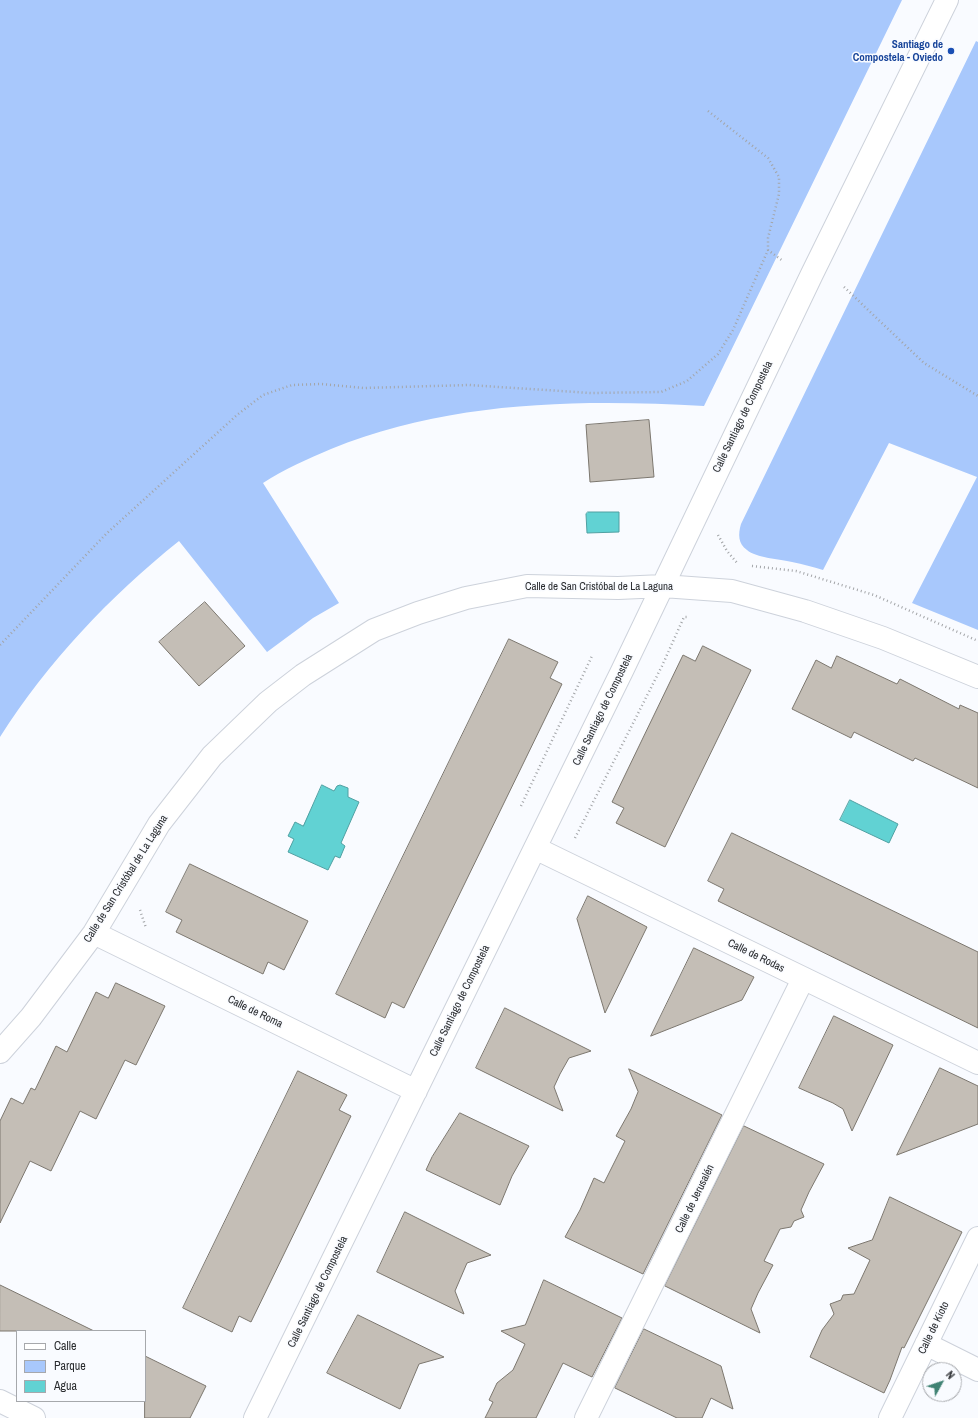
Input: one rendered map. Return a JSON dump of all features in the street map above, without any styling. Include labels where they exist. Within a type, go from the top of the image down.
[{"type":"street","name":"Calle Santiago de Compostela","points":[[255,1418],[663,586],[805,288],[947,0]]},
{"type":"street","name":"Calle de San Cristóbal de La Laguna","points":[[0,1052],[31,1017],[94,933],[159,824],[212,756],[268,702],[303,675],[374,630],[418,613],[466,598],[527,586],[618,588],[663,586],[732,591],[805,611],[883,638],[978,676]]},
{"type":"street","name":"Calle de Rodas","points":[[534,848],[978,1063]]},
{"type":"street","name":"Calle de Roma","points":[[94,933],[416,1092]]},
{"type":"street","name":"Calle de Jerusalén","points":[[586,1418],[803,979]]},
{"type":"street","name":"Calle de Kioto","points":[[890,1418],[978,1238]]},
{"type":"street","points":[[926,1344],[978,1370]]},
{"type":"street","points":[[0,1401],[34,1418]]},
{"type":"path","points":[[0,645],[106,534],[237,415],[263,395],[292,385],[321,384],[364,388],[469,385],[591,393],[661,392],[687,381],[718,354],[743,308],[768,250],[768,238],[779,194],[779,176],[768,158],[708,111]]},
{"type":"path","points":[[768,250],[783,261]]},
{"type":"path","points":[[844,287],[924,363],[978,396]]},
{"type":"path","points":[[715,530],[727,551],[738,564],[796,571],[874,595],[978,641]]},
{"type":"path","points":[[574,841],[662,666],[684,617],[692,616]]},
{"type":"path","points":[[521,806],[592,656]]},
{"type":"path","points":[[139,907],[146,929]]},
{"type":"green space","points":[[0,0],[902,0],[704,406],[609,403],[562,404],[468,412],[421,421],[376,433],[331,449],[296,464],[263,483],[339,603],[313,618],[267,652],[179,541],[128,585],[81,632],[38,683],[0,737]]},
{"type":"green space","points":[[976,41],[978,42],[978,630],[912,603],[977,477],[889,443],[823,570],[751,553],[744,548],[740,542],[739,535],[741,524]]},
{"type":"water","points":[[588,512],[619,512],[619,532],[587,533],[586,514]]},
{"type":"water","points":[[322,785],[334,791],[337,786],[340,785],[348,788],[348,797],[359,802],[341,843],[345,846],[340,858],[335,856],[328,870],[288,852],[294,839],[288,836],[295,822],[303,826]]},
{"type":"water","points":[[850,800],[898,824],[889,843],[840,820]]},
{"type":"building","points":[[649,420],[654,477],[590,482],[586,425]]},
{"type":"building","points":[[205,602],[245,646],[199,686],[159,642]]},
{"type":"building","points":[[509,639],[558,662],[550,678],[562,684],[404,1008],[392,1002],[385,1018],[336,994]]},
{"type":"building","points":[[703,646],[751,670],[665,847],[616,823],[624,808],[612,802],[683,655],[695,661]]},
{"type":"building","points":[[837,656],[897,684],[900,679],[959,709],[960,705],[978,713],[978,788],[915,758],[913,761],[854,732],[851,738],[792,709],[816,660],[831,668]]},
{"type":"building","points":[[732,833],[978,952],[978,1028],[718,901],[724,889],[708,881]]},
{"type":"building","points":[[190,864],[308,921],[284,970],[268,962],[263,974],[176,932],[182,920],[166,912]]},
{"type":"building","points":[[588,896],[647,927],[605,1013],[577,919]]},
{"type":"building","points":[[694,948],[754,977],[742,1000],[651,1036]]},
{"type":"building","points":[[116,983],[165,1006],[136,1065],[125,1060],[96,1119],[80,1111],[51,1171],[30,1161],[0,1223],[0,1121],[11,1098],[23,1104],[31,1088],[35,1090],[56,1046],[67,1052],[96,992],[108,998]]},
{"type":"building","points":[[505,1008],[591,1051],[569,1058],[560,1074],[554,1087],[563,1111],[476,1068]]},
{"type":"building","points":[[834,1016],[893,1045],[852,1131],[843,1109],[799,1088]]},
{"type":"building","points":[[940,1068],[978,1086],[978,1124],[897,1155]]},
{"type":"building","points":[[629,1069],[722,1115],[643,1274],[565,1237],[580,1210],[594,1178],[604,1183],[625,1141],[616,1136],[631,1109],[638,1092]]},
{"type":"building","points":[[298,1071],[347,1095],[339,1110],[351,1116],[251,1322],[239,1316],[232,1332],[183,1308]]},
{"type":"building","points":[[460,1113],[529,1146],[512,1176],[500,1205],[426,1170],[432,1157]]},
{"type":"building","points":[[744,1126],[824,1164],[801,1210],[804,1217],[794,1221],[791,1227],[780,1229],[764,1261],[773,1265],[751,1309],[760,1333],[665,1286]]},
{"type":"building","points":[[890,1197],[962,1232],[904,1348],[902,1347],[884,1393],[810,1357],[822,1330],[834,1314],[830,1304],[841,1300],[843,1295],[854,1294],[870,1260],[848,1248],[872,1240]]},
{"type":"building","points":[[405,1212],[491,1255],[467,1263],[455,1291],[464,1314],[377,1272]]},
{"type":"building","points":[[544,1280],[622,1318],[592,1377],[563,1363],[536,1418],[485,1418],[493,1402],[489,1400],[497,1383],[513,1370],[525,1344],[501,1331],[525,1325]]},
{"type":"building","points":[[0,1285],[92,1330],[16,1330],[0,1331]]},
{"type":"building","points":[[358,1315],[444,1357],[419,1364],[400,1409],[327,1373]]},
{"type":"building","points":[[644,1329],[721,1366],[733,1409],[711,1398],[702,1418],[677,1418],[615,1388]]},
{"type":"building","points":[[146,1356],[206,1386],[190,1418],[145,1418]]},
{"type":"place","name":"Santiago de Compostela - Oviedo","points":[[951,51]]}]
